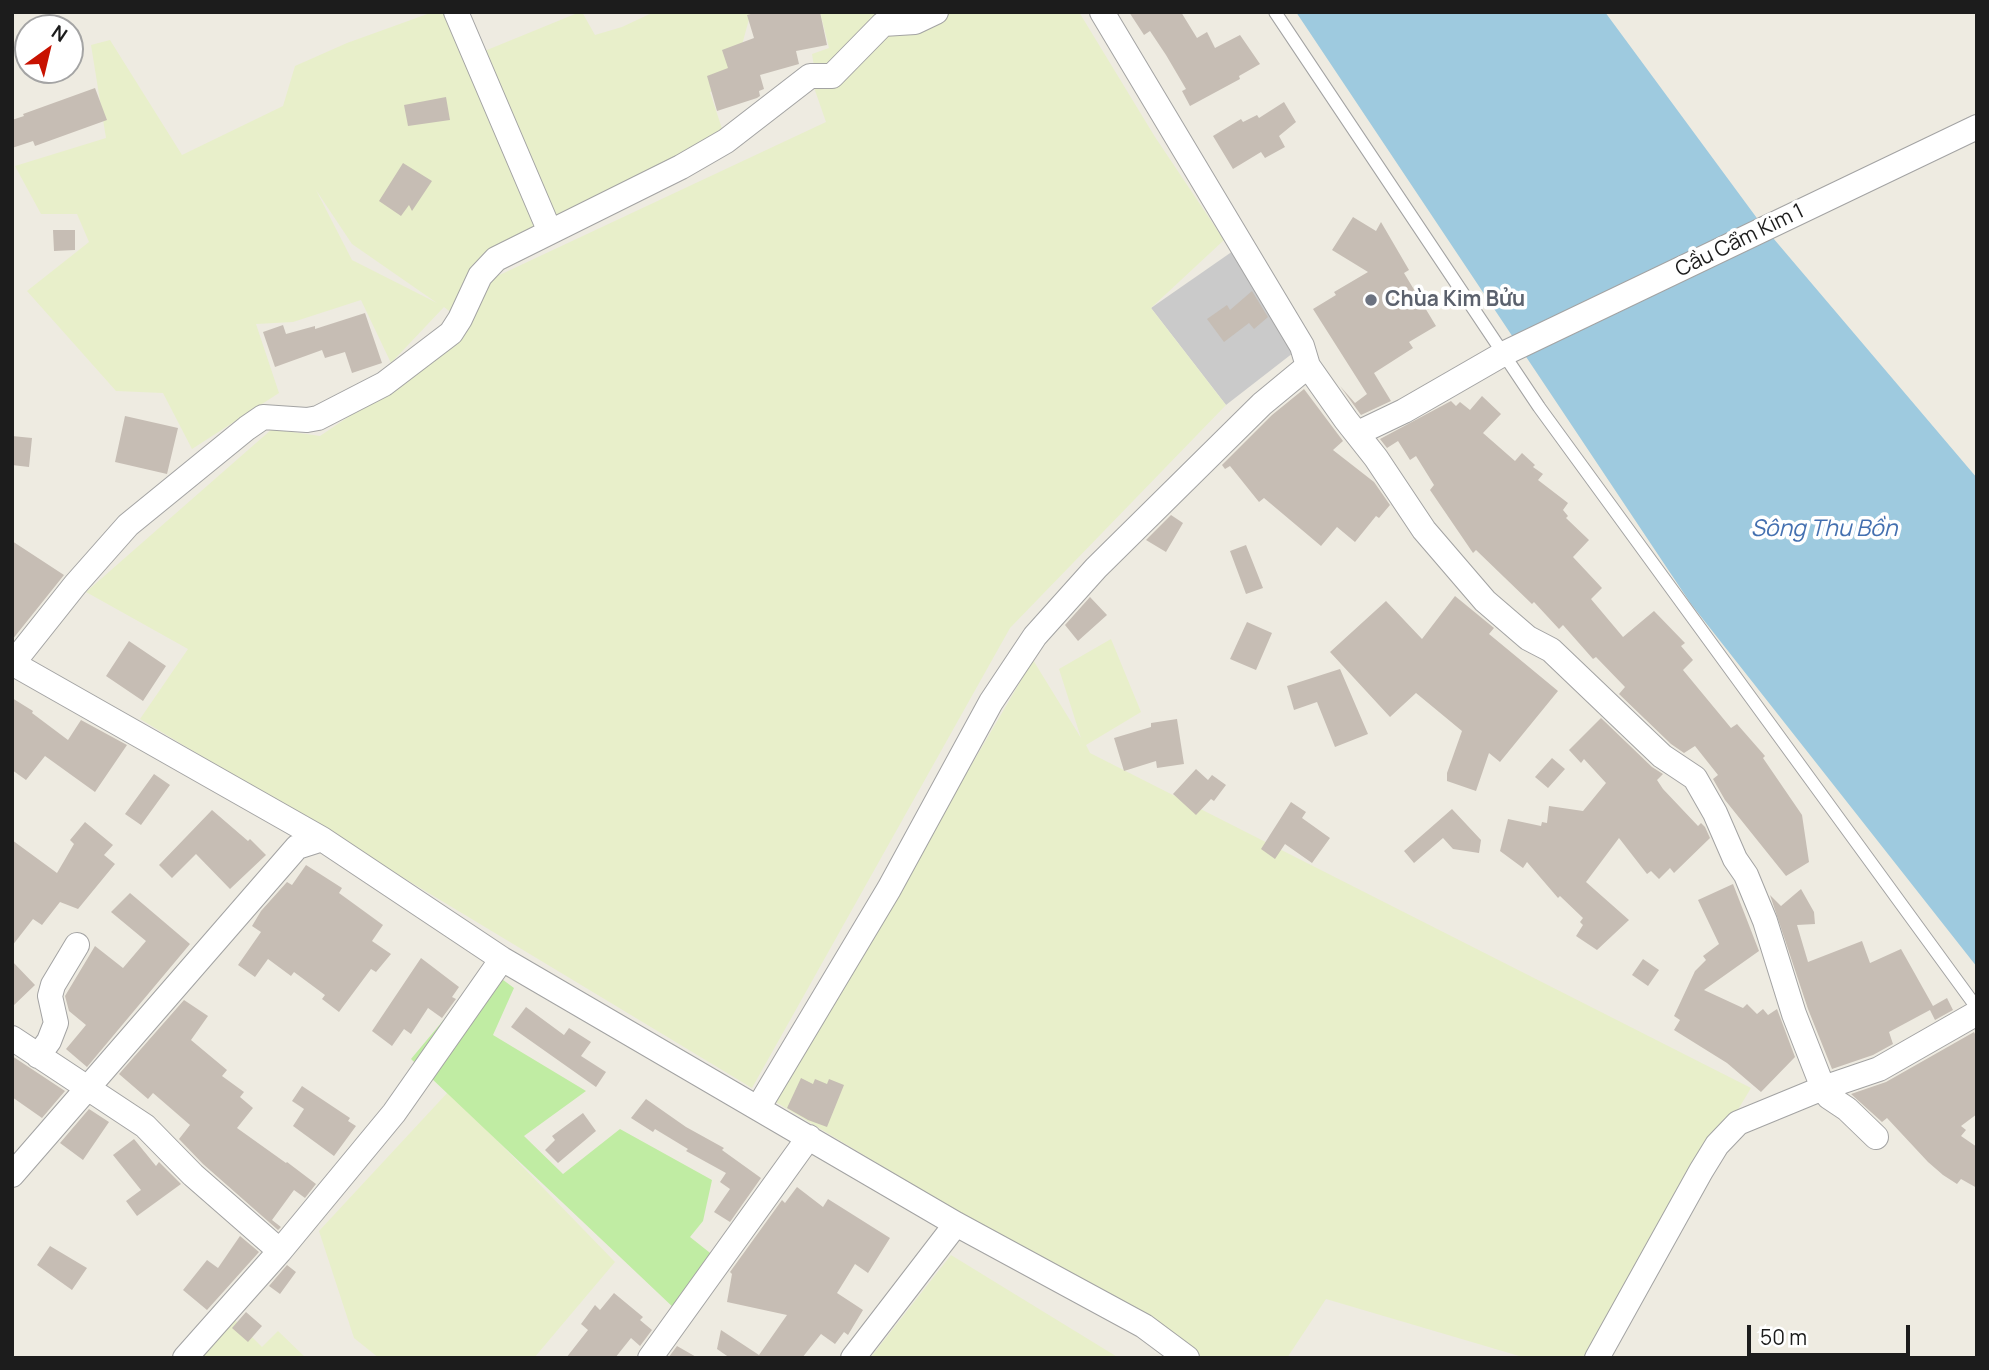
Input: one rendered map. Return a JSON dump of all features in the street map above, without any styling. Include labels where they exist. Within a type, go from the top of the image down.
[{"type":"street","points":[[456,12],[550,232]]},
{"type":"street","points":[[936,12],[915,22],[883,24],[832,76],[810,76],[726,141],[681,167],[495,259],[486,267],[451,333],[384,384],[318,418],[307,420],[263,417],[247,428],[128,525],[75,584],[12,663],[322,839],[502,959],[956,1224],[1144,1326],[1187,1358]]},
{"type":"street","points":[[1102,12],[1302,346],[1308,366],[1358,433],[1424,530],[1485,601],[1528,638],[1552,650],[1662,757],[1695,778],[1715,813],[1765,920],[1794,1014],[1823,1088],[1829,1097],[1847,1109],[1876,1137]]},
{"type":"street","name":"Cầu Cẩm Kim 1","points":[[1358,433],[1404,411],[1503,354],[1977,127]]},
{"type":"street","points":[[758,1108],[889,889],[991,702],[1035,636],[1096,568],[1213,452],[1262,404],[1308,366]]},
{"type":"street","points":[[12,1175],[298,847],[322,839]]},
{"type":"street","points":[[38,1056],[49,1041],[56,1023],[50,996],[52,985],[77,945]]},
{"type":"street","points":[[185,1358],[280,1251],[394,1113],[502,959]]},
{"type":"street","points":[[1597,1358],[1717,1145],[1738,1122],[1879,1069],[1977,1013]]},
{"type":"street","points":[[12,1038],[145,1126],[193,1175],[280,1251]]},
{"type":"street","points":[[650,1358],[809,1137]]},
{"type":"street","points":[[853,1358],[956,1224]]},
{"type":"lane","points":[[1275,12],[1539,407],[1977,1008]]},
{"type":"shaded area","points":[[1233,251],[1302,346],[1226,405],[1151,308]]},
{"type":"green space","points":[[433,12],[447,12],[462,45],[487,50],[580,12],[595,35],[622,27],[654,12],[751,12],[731,85],[710,92],[726,141],[491,256],[460,319],[444,307],[391,363],[361,300],[293,322],[256,324],[279,393],[192,449],[163,393],[116,391],[27,291],[89,242],[77,214],[41,214],[15,166],[106,138],[91,45],[110,40],[182,155],[283,106],[295,66],[347,43]],"holes":[[[316,190],[352,244],[437,303],[352,260]]]},
{"type":"green space","points":[[820,12],[1079,12],[1155,137],[1224,240],[1151,308],[1226,405],[1010,628],[752,1088],[140,719],[188,649],[86,592],[272,429],[320,436],[455,345],[491,279],[826,122],[810,76],[815,72],[812,54],[829,48]]},
{"type":"green space","points":[[1111,639],[1141,712],[1086,745],[1090,753],[1751,1088],[1588,1358],[1526,1358],[1326,1299],[1287,1358],[1201,1358],[774,1101],[1033,660],[1081,738],[1059,669]]},
{"type":"green space","points":[[487,968],[514,988],[493,1035],[586,1091],[524,1136],[563,1174],[620,1129],[712,1180],[703,1221],[690,1237],[719,1260],[676,1310],[411,1059]]},
{"type":"green space","points":[[449,1091],[615,1262],[534,1358],[379,1358],[354,1338],[319,1231]]},
{"type":"green space","points":[[951,1255],[1119,1358],[870,1358]]},
{"type":"green space","points":[[233,1318],[262,1347],[278,1331],[306,1358],[194,1358]]},
{"type":"water","name":"Sông Thu Bồn","points":[[1296,12],[1605,12],[1762,225],[1977,478],[1977,967],[1691,604]]},
{"type":"building","points":[[758,12],[820,12],[827,45],[796,51],[799,64],[760,75],[764,89],[759,91],[760,96],[717,111],[707,76],[728,68],[722,50],[754,38],[747,15]]},
{"type":"building","points":[[1129,12],[1181,12],[1197,38],[1207,32],[1215,48],[1240,35],[1260,64],[1239,76],[1240,79],[1190,106],[1182,91],[1186,89],[1166,55],[1150,31],[1144,35]]},
{"type":"building","points":[[95,88],[107,120],[35,146],[33,141],[12,148],[12,120]]},
{"type":"building","points":[[446,97],[450,120],[408,126],[404,105]]},
{"type":"building","points":[[1284,102],[1296,122],[1279,136],[1285,147],[1265,158],[1261,152],[1233,169],[1213,136],[1241,119],[1243,122],[1257,115],[1259,118]]},
{"type":"building","points":[[403,163],[432,181],[412,211],[409,205],[401,216],[379,201]]},
{"type":"building","points":[[1353,217],[1376,231],[1381,222],[1409,270],[1404,273],[1436,326],[1409,342],[1413,348],[1374,373],[1391,401],[1361,415],[1340,386],[1355,403],[1367,394],[1313,309],[1336,295],[1334,292],[1368,272],[1332,250]]},
{"type":"building","points":[[53,230],[75,230],[75,250],[54,251]]},
{"type":"building","points":[[1252,291],[1268,317],[1254,329],[1249,323],[1224,342],[1207,319],[1227,305],[1230,310]]},
{"type":"building","points":[[365,313],[382,363],[352,373],[345,352],[325,358],[322,350],[275,367],[263,332],[283,325],[286,334],[315,326],[315,329]]},
{"type":"building","points":[[1304,389],[1343,441],[1333,450],[1374,482],[1390,505],[1379,518],[1376,516],[1355,542],[1337,527],[1321,546],[1264,498],[1259,502],[1230,466],[1225,469],[1222,465],[1272,415]]},
{"type":"building","points":[[1482,396],[1501,414],[1483,433],[1515,461],[1522,453],[1535,465],[1533,467],[1543,474],[1538,480],[1568,503],[1563,510],[1568,516],[1566,518],[1589,540],[1573,557],[1602,588],[1591,599],[1623,637],[1654,611],[1685,643],[1681,646],[1693,660],[1683,670],[1731,728],[1737,724],[1765,756],[1763,758],[1802,815],[1809,862],[1786,876],[1725,800],[1713,779],[1718,775],[1695,746],[1684,753],[1671,744],[1619,694],[1625,687],[1596,657],[1593,659],[1563,625],[1559,629],[1534,602],[1532,604],[1476,550],[1473,553],[1430,490],[1434,485],[1416,456],[1410,460],[1398,441],[1387,448],[1380,439],[1451,401],[1456,406],[1460,402],[1470,410]]},
{"type":"building","points":[[125,416],[178,428],[167,474],[115,462]]},
{"type":"building","points":[[12,436],[32,438],[29,467],[12,465]]},
{"type":"building","points":[[1171,515],[1183,523],[1166,552],[1146,540]]},
{"type":"building","points":[[12,541],[64,575],[12,640]]},
{"type":"building","points":[[1246,545],[1263,588],[1246,594],[1230,551]]},
{"type":"building","points":[[1455,596],[1494,628],[1489,634],[1558,691],[1500,762],[1489,753],[1476,791],[1447,781],[1447,773],[1462,731],[1416,693],[1390,717],[1330,652],[1386,601],[1422,639]]},
{"type":"building","points":[[1090,597],[1107,615],[1078,641],[1065,625]]},
{"type":"building","points":[[1247,622],[1272,633],[1256,670],[1230,659]]},
{"type":"building","points":[[129,641],[166,666],[143,701],[106,676]]},
{"type":"building","points":[[1340,669],[1368,734],[1335,747],[1317,702],[1294,710],[1287,686]]},
{"type":"building","points":[[12,698],[33,711],[32,713],[68,740],[81,720],[127,745],[95,792],[45,756],[26,780],[12,770]]},
{"type":"building","points":[[1601,718],[1652,767],[1663,774],[1657,780],[1663,789],[1698,826],[1701,823],[1705,827],[1710,838],[1674,873],[1670,868],[1659,879],[1651,871],[1647,874],[1619,838],[1586,882],[1629,920],[1597,950],[1576,936],[1583,925],[1580,922],[1583,918],[1560,896],[1558,898],[1527,862],[1523,868],[1500,851],[1508,819],[1541,826],[1542,822],[1547,823],[1549,806],[1583,811],[1606,783],[1584,759],[1581,763],[1569,750]]},
{"type":"building","points":[[1177,719],[1184,764],[1157,768],[1156,761],[1124,771],[1114,738],[1151,727],[1151,723]]},
{"type":"building","points":[[1552,758],[1565,769],[1548,788],[1535,777]]},
{"type":"building","points":[[1196,769],[1208,780],[1212,775],[1226,785],[1214,801],[1211,799],[1196,815],[1173,794]]},
{"type":"building","points":[[154,774],[170,785],[141,825],[125,814]]},
{"type":"building","points":[[1291,802],[1306,812],[1302,818],[1330,838],[1312,863],[1285,844],[1275,859],[1261,849]]},
{"type":"building","points":[[1452,809],[1481,840],[1479,853],[1453,849],[1443,838],[1414,863],[1404,851]]},
{"type":"building","points":[[212,810],[266,855],[230,889],[196,854],[172,878],[159,865]]},
{"type":"building","points":[[85,822],[113,845],[104,855],[115,864],[78,909],[60,902],[42,925],[33,919],[12,946],[12,840],[57,873],[74,844],[70,840]]},
{"type":"building","points":[[306,865],[342,888],[339,893],[383,925],[372,941],[391,954],[376,972],[371,969],[339,1012],[322,999],[325,995],[294,972],[291,976],[268,959],[255,977],[238,965],[261,932],[252,926],[261,911],[287,882],[292,885]]},
{"type":"building","points":[[1733,884],[1759,951],[1704,990],[1743,1008],[1747,1004],[1757,1014],[1763,1009],[1768,1015],[1777,1009],[1795,1057],[1761,1092],[1727,1063],[1674,1030],[1680,1020],[1674,1016],[1695,971],[1706,960],[1703,956],[1719,944],[1698,900]]},
{"type":"building","points":[[1801,889],[1814,912],[1815,924],[1797,925],[1808,962],[1862,941],[1870,963],[1901,949],[1933,1006],[1947,998],[1953,1010],[1935,1020],[1930,1010],[1889,1032],[1893,1044],[1873,1055],[1832,1069],[1808,1009],[1770,895],[1781,906]]},
{"type":"building","points":[[130,893],[190,944],[87,1067],[66,1049],[86,1025],[69,1011],[65,996],[95,946],[123,968],[146,941],[111,912]]},
{"type":"building","points":[[421,958],[459,987],[452,997],[456,999],[442,1018],[428,1008],[411,1034],[404,1029],[392,1046],[372,1031]]},
{"type":"building","points":[[1643,959],[1659,970],[1648,986],[1632,975]]},
{"type":"building","points":[[12,961],[35,985],[12,1007]]},
{"type":"building","points":[[184,1000],[208,1016],[191,1040],[227,1070],[222,1076],[244,1092],[240,1097],[253,1108],[237,1128],[316,1184],[305,1198],[294,1190],[272,1220],[281,1227],[278,1230],[203,1164],[179,1139],[190,1125],[153,1093],[148,1099],[119,1074]]},
{"type":"building","points":[[526,1007],[564,1035],[569,1028],[591,1042],[581,1056],[606,1072],[596,1087],[511,1027]]},
{"type":"building","points":[[1974,1032],[1977,1038],[1977,1114],[1961,1126],[1966,1130],[1961,1136],[1977,1147],[1977,1188],[1961,1179],[1957,1184],[1943,1175],[1887,1118],[1882,1122],[1851,1094],[1886,1082]]},
{"type":"building","points":[[12,1056],[65,1091],[42,1118],[12,1097]]},
{"type":"building","points":[[801,1078],[813,1084],[815,1079],[827,1084],[829,1079],[844,1085],[827,1127],[787,1108]]},
{"type":"building","points":[[302,1086],[350,1118],[348,1121],[356,1126],[334,1156],[293,1126],[304,1109],[292,1101]]},
{"type":"building","points":[[646,1099],[686,1127],[724,1148],[722,1150],[761,1178],[730,1222],[714,1212],[730,1189],[720,1182],[726,1173],[686,1151],[688,1149],[655,1129],[653,1132],[631,1118]]},
{"type":"building","points":[[89,1109],[109,1122],[83,1160],[60,1143]]},
{"type":"building","points":[[583,1113],[596,1131],[558,1163],[545,1150],[555,1140],[552,1136]]},
{"type":"building","points":[[134,1139],[156,1166],[159,1162],[181,1184],[137,1216],[126,1201],[141,1190],[113,1155]]},
{"type":"building","points":[[797,1187],[823,1207],[828,1199],[890,1238],[868,1273],[855,1264],[837,1293],[863,1310],[848,1335],[844,1332],[835,1344],[821,1334],[802,1358],[730,1358],[717,1349],[721,1330],[759,1355],[787,1315],[727,1302],[732,1274],[730,1272],[782,1200],[785,1203]]},
{"type":"building","points":[[240,1236],[259,1252],[207,1310],[183,1290],[207,1260],[218,1268]]},
{"type":"building","points":[[50,1246],[87,1268],[72,1290],[37,1265]]},
{"type":"building","points":[[287,1265],[296,1272],[280,1294],[269,1286]]},
{"type":"building","points":[[614,1293],[643,1317],[640,1320],[652,1330],[640,1346],[631,1338],[615,1358],[566,1358],[588,1330],[581,1324],[595,1305],[600,1310]]},
{"type":"building","points":[[246,1312],[262,1326],[248,1342],[232,1328]]},
{"type":"building","points":[[677,1346],[698,1358],[668,1358]]},
{"type":"place","name":"Chùa Kim Bửu","points":[[1371,300]]}]
